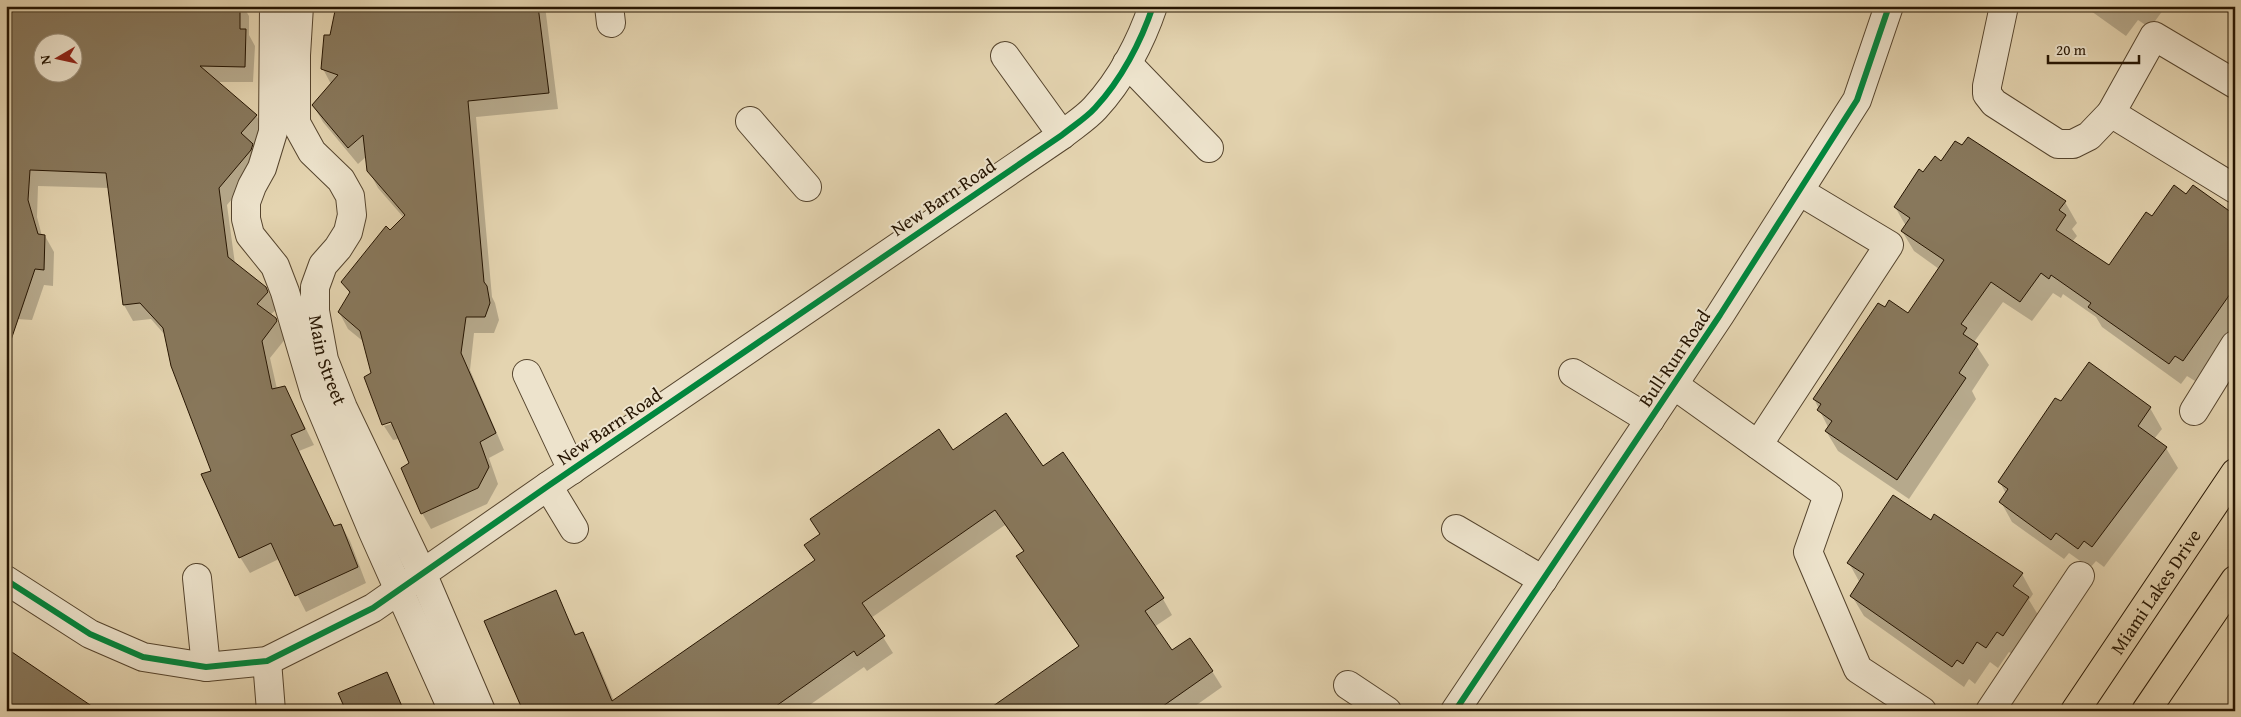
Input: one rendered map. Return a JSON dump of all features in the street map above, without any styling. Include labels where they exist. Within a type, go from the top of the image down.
[{"type":"main road","name":"Miami Lakes Drive","points":[[2075,711],[2235,473]]},
{"type":"main road","points":[[2146,711],[2235,580]]},
{"type":"street","name":"Main Street","points":[[274,6],[273,132],[262,168],[246,202],[246,219],[250,235],[275,266],[285,292],[315,394],[399,590],[454,711]]},
{"type":"street","name":"Main Street","points":[[299,6],[296,123],[312,152],[341,180],[350,196],[352,215],[348,232],[338,248],[323,265],[315,287],[316,311],[324,360],[342,408],[422,573],[481,711]]},
{"type":"street","name":"New Barn Road","points":[[6,580],[90,634],[143,657],[206,667],[267,661],[373,608],[1062,134],[1094,109],[1108,92],[1140,40],[1153,6]]},
{"type":"street","name":"Bull Run Road","points":[[1454,711],[1674,385],[1857,100],[1889,6]]},
{"type":"street","points":[[2004,6],[1987,86],[1987,94],[1994,103],[2058,144],[2074,144],[2088,136],[2111,113],[2154,36],[2235,84]]},
{"type":"street","points":[[1006,56],[1062,134]]},
{"type":"street","points":[[1127,63],[1208,148]]},
{"type":"street","points":[[2111,113],[2235,190]]},
{"type":"street","points":[[750,121],[807,187]]},
{"type":"street","points":[[1758,445],[1889,245],[1799,191]]},
{"type":"street","points":[[2194,411],[2235,345]]},
{"type":"street","points":[[1573,373],[1650,420]]},
{"type":"street","points":[[527,374],[572,470]]},
{"type":"street","points":[[1674,385],[1828,495],[1808,552],[1858,669],[1922,711]]},
{"type":"street","points":[[548,486],[574,530]]},
{"type":"street","points":[[1456,529],[1543,580]]},
{"type":"street","points":[[1990,711],[2080,576]]},
{"type":"street","points":[[197,578],[206,667]]},
{"type":"street","points":[[267,661],[271,711]]},
{"type":"street","points":[[1348,685],[1387,711]]},
{"type":"building","points":[[30,6],[240,6],[240,29],[246,29],[245,67],[200,66],[257,115],[241,133],[253,144],[251,150],[219,188],[228,257],[266,287],[268,292],[257,304],[276,318],[277,321],[262,341],[272,389],[285,386],[305,429],[291,435],[334,526],[341,524],[358,567],[295,596],[271,543],[239,558],[201,474],[211,471],[171,366],[163,328],[140,303],[123,305],[106,173],[30,170],[28,200],[38,234],[45,235],[44,270],[35,269],[11,340],[6,340],[6,10],[30,10]]},
{"type":"building","points":[[336,6],[538,6],[549,93],[468,101],[484,282],[487,286],[490,303],[485,317],[466,317],[461,353],[496,433],[480,442],[489,467],[478,488],[421,514],[401,468],[409,463],[391,422],[382,425],[364,377],[371,373],[360,331],[338,312],[350,292],[341,282],[386,226],[390,230],[405,215],[367,171],[363,135],[348,148],[312,105],[338,75],[321,69],[324,35],[330,35]]},
{"type":"building","points":[[1968,137],[2066,201],[2059,210],[2066,215],[2056,230],[2109,265],[2146,212],[2152,216],[2174,185],[2186,194],[2193,185],[2235,215],[2235,287],[2183,361],[2175,356],[2169,364],[2088,307],[2091,303],[2051,275],[2049,279],[2041,273],[2020,302],[1991,282],[1961,324],[1967,328],[1963,334],[1978,344],[1959,373],[1966,378],[1897,480],[1825,431],[1832,421],[1817,410],[1821,404],[1813,399],[1878,303],[1885,307],[1889,300],[1908,313],[1944,260],[1901,231],[1910,218],[1894,207],[1919,169],[1923,172],[1935,156],[1941,161],[1955,141],[1962,145]]},
{"type":"building","points":[[2089,362],[2151,407],[2138,426],[2167,447],[2092,547],[2084,541],[2078,549],[2056,533],[2051,540],[1999,502],[2008,489],[1998,482],[2055,398],[2061,401]]},
{"type":"building","points":[[1006,413],[1043,466],[1063,452],[1164,598],[1145,611],[1172,650],[1190,638],[1213,671],[1156,711],[986,711],[1079,646],[1016,556],[1024,551],[995,510],[862,603],[885,636],[857,656],[854,651],[769,711],[523,711],[484,621],[556,590],[575,635],[583,632],[612,701],[815,560],[804,545],[820,534],[810,519],[939,429],[953,450]]},
{"type":"building","points":[[1893,495],[1931,520],[1934,514],[2023,573],[2013,586],[2029,597],[2003,636],[1997,632],[1986,648],[1977,642],[1963,664],[1957,660],[1952,667],[1850,596],[1864,574],[1847,563]]},
{"type":"building","points":[[6,648],[99,711],[6,711]]},
{"type":"building","points":[[387,672],[404,711],[346,711],[338,693]]},
{"type":"cycle path","points":[[6,580],[90,634],[143,657],[206,667],[267,661],[373,608],[1079,122],[1095,108],[1122,73],[1143,33],[1153,6]]},
{"type":"cycle path","points":[[1455,711],[1720,315],[1857,100],[1889,6]]}]
